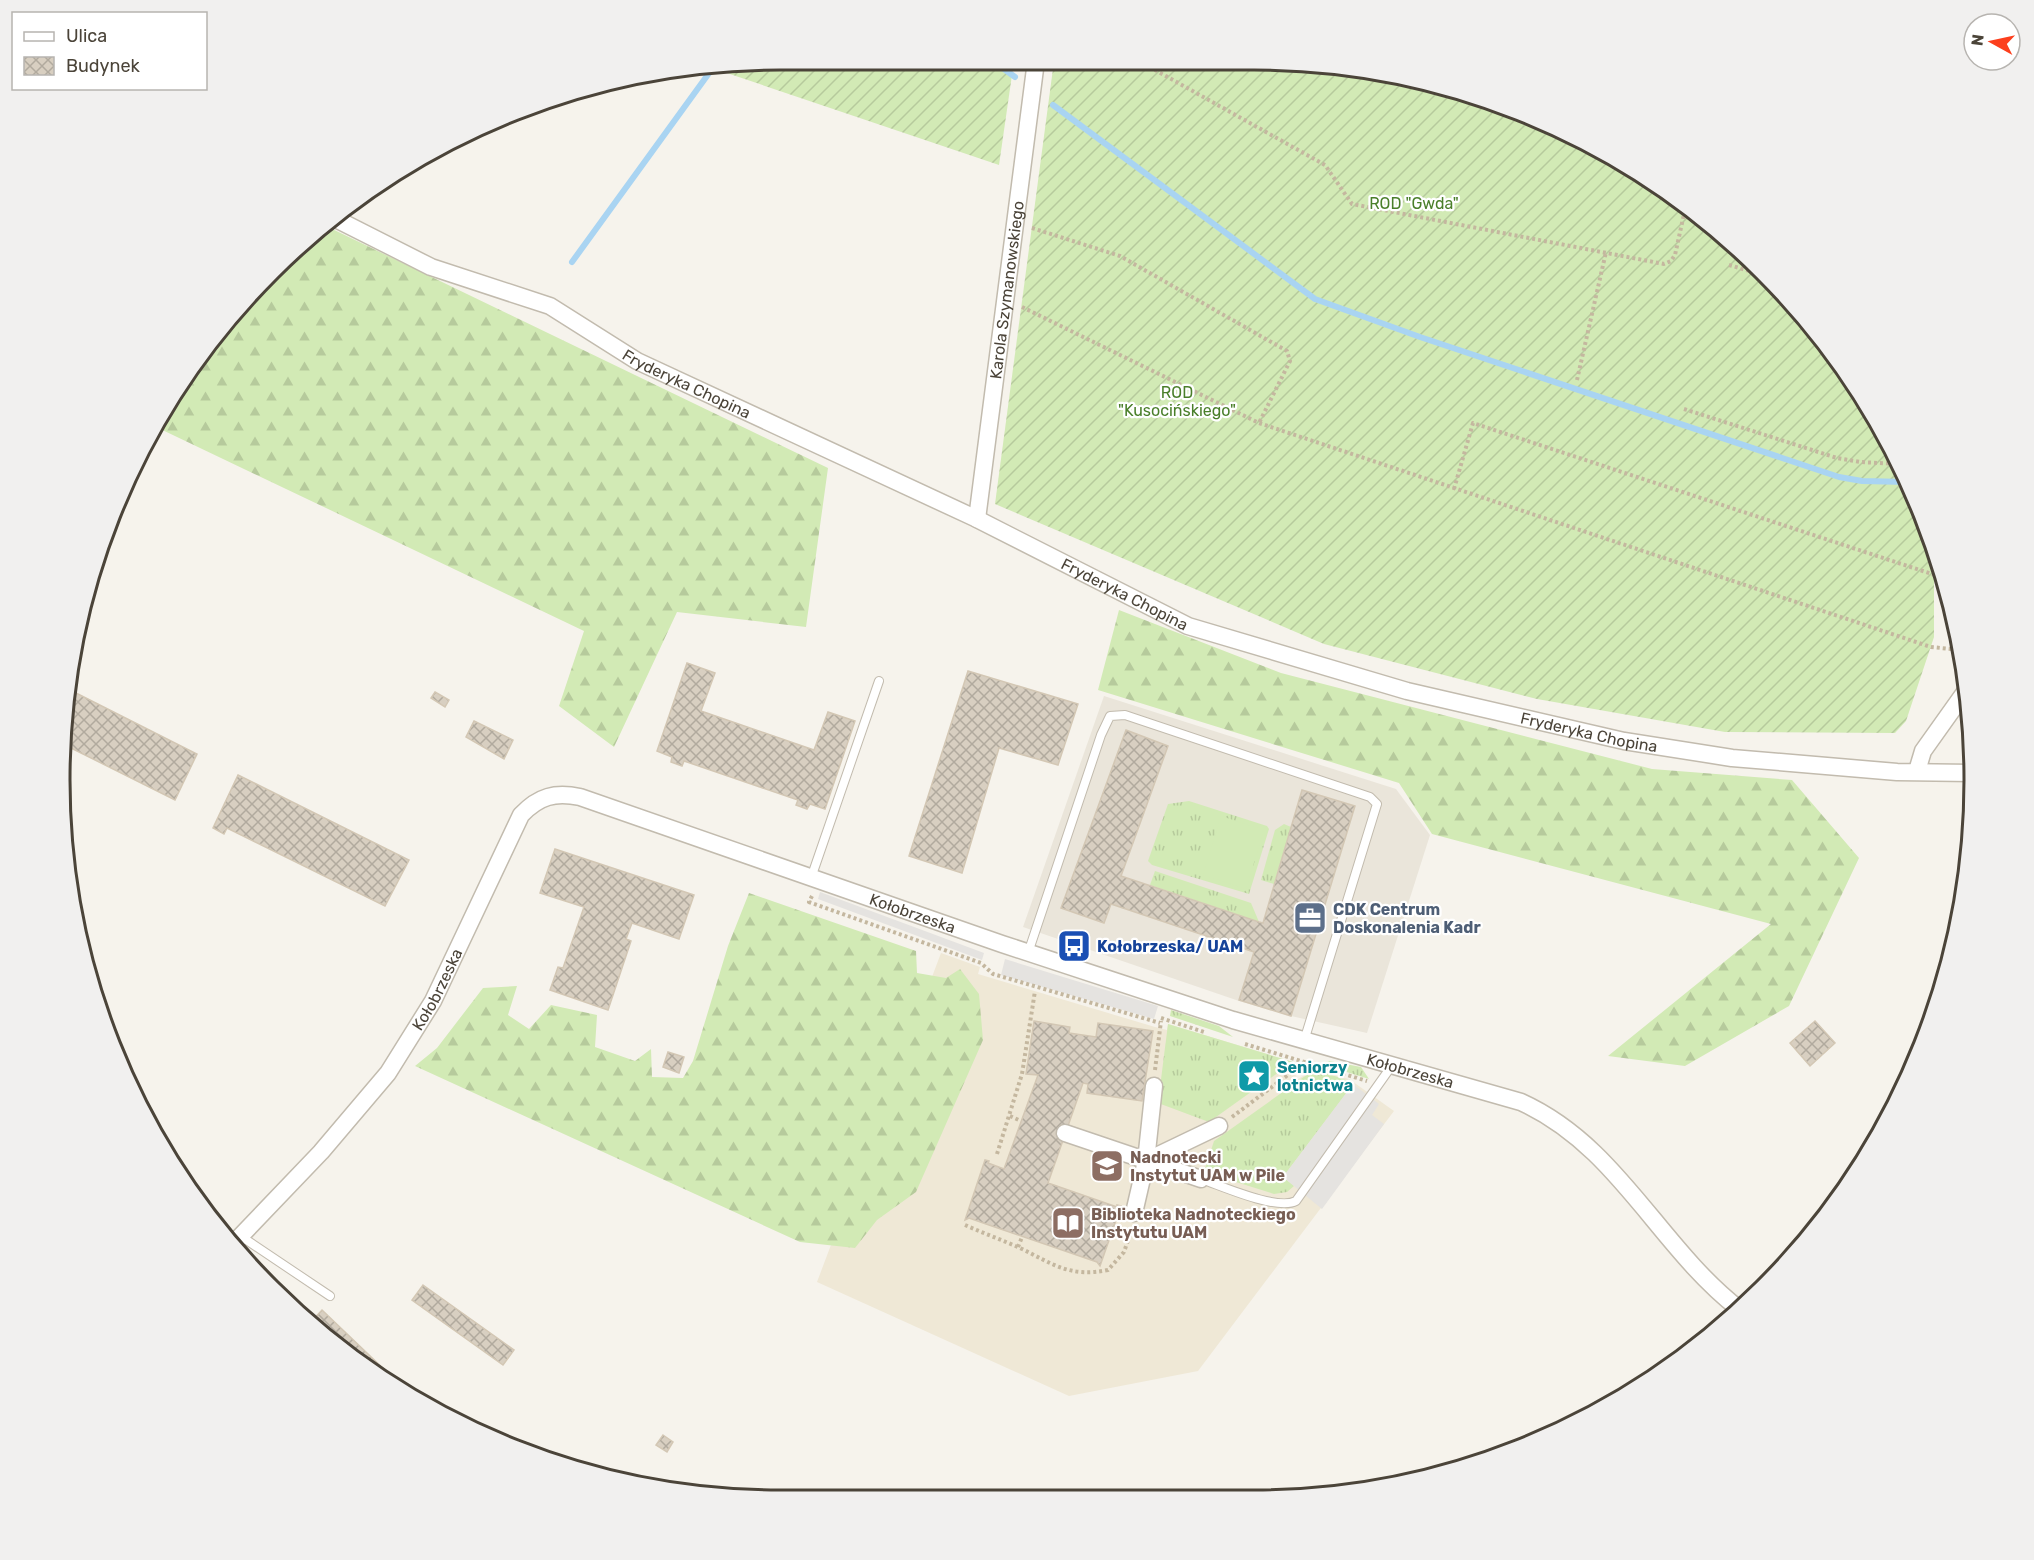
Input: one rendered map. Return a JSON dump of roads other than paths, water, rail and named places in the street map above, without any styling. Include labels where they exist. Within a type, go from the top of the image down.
[{"type":"street","name":"Karola Szymanowskiego","points":[[976,519],[1035,70]]},
{"type":"street","name":"Fryderyka Chopina","points":[[342,222],[431,267],[550,306],[637,361],[976,519],[1188,626],[1407,691],[1624,741],[1732,758],[1897,772],[1964,773]]},
{"type":"street","points":[[1917,771],[1923,751],[1959,701]]},
{"type":"street","name":"Kołobrzeska","points":[[239,1239],[321,1152],[388,1073],[433,1001],[521,815],[533,802],[563,794],[580,797],[1028,953],[1165,998],[1304,1041],[1393,1064],[1521,1102],[1564,1125],[1618,1176],[1695,1268],[1733,1303]]},
{"type":"street","points":[[1134,1213],[1146,1161],[1154,1086]]},
{"type":"street","points":[[1146,1161],[1219,1126]]},
{"type":"street","points":[[1065,1133],[1201,1179]]},
{"type":"lane","points":[[814,879],[879,681]]},
{"type":"lane","points":[[1028,953],[1101,735],[1110,716],[1125,715],[1370,797],[1377,804],[1304,1041]]},
{"type":"lane","points":[[1201,1179],[1268,1201],[1290,1204],[1303,1193],[1393,1064]]},
{"type":"lane","points":[[243,1243],[330,1296]]},
{"type":"waterway","points":[[1005,70],[1015,77]]},
{"type":"waterway","points":[[572,262],[708,75]]},
{"type":"waterway","points":[[1053,105],[1315,299],[1420,337],[1839,477],[1862,481],[1897,482]]},
{"type":"place","name":"CDK Centrum Doskonalenia Kadr","points":[[1310,918]]},
{"type":"place","name":"Kołobrzeska/ UAM","points":[[1074,946]]},
{"type":"place","name":"Seniorzy lotnictwa","points":[[1254,1076]]},
{"type":"place","name":"Nadnotecki Instytut UAM w Pile","points":[[1107,1166]]},
{"type":"place","name":"Biblioteka Nadnoteckiego Instytutu UAM","points":[[1068,1223]]},
{"type":"park label","name":"ROD \"Gwda\"","points":[[1414,203]]},
{"type":"park label","name":"ROD \"Kusocińskiego\"","points":[[1177,401]]}]
